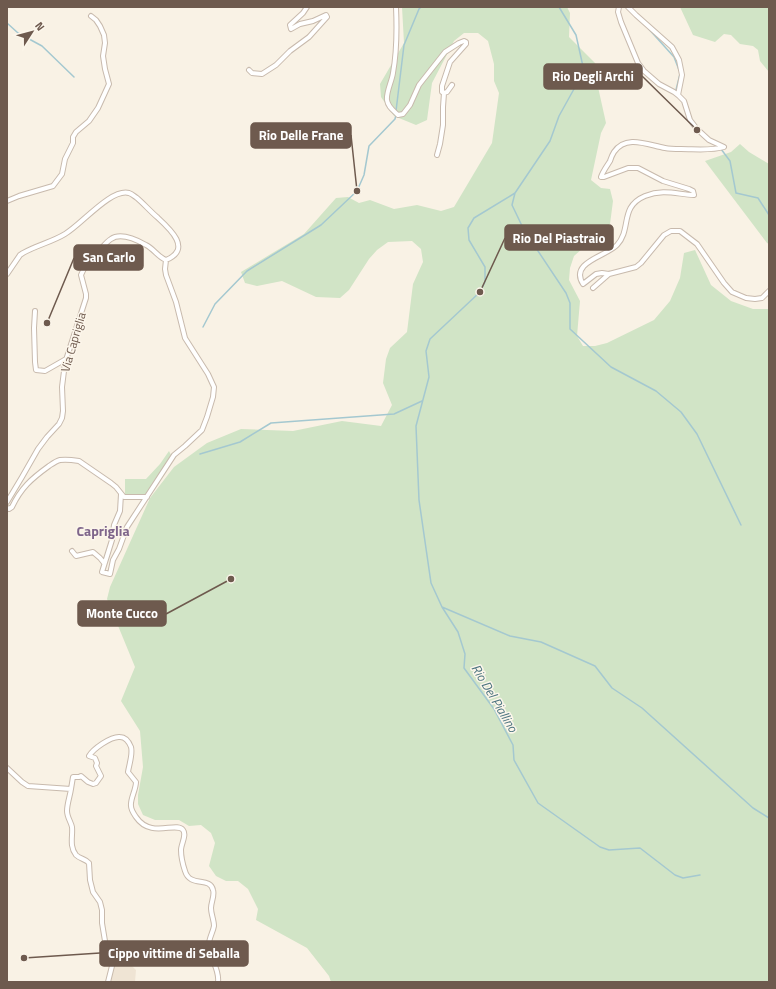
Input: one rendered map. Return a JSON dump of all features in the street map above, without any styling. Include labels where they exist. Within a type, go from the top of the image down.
[{"type":"street","points":[[249,70],[252,73],[262,74],[276,65],[290,51],[309,37],[327,17],[326,14],[291,28],[290,25],[306,7]]},
{"type":"street","points":[[396,7],[397,42],[393,74],[387,101],[391,109],[398,115],[403,114],[410,105],[419,85],[445,52],[464,41],[466,44],[450,62],[442,86],[442,92],[444,93],[443,125],[437,155]]},
{"type":"street","points":[[619,7],[618,12],[621,22],[638,63],[649,77],[678,95],[684,102],[690,120],[697,129],[709,140],[724,147],[720,149],[666,148],[636,142],[626,143],[619,147],[614,152],[610,161],[602,172],[601,177],[628,168],[638,168],[663,181],[689,189],[693,191],[694,195],[670,192],[658,193],[637,201],[630,207],[624,234],[620,241],[615,247],[588,262],[580,273],[580,280],[583,284],[596,274],[609,274],[636,267],[664,235],[671,231],[680,231],[697,244],[732,292],[746,298],[755,299],[762,298],[769,291]]},
{"type":"street","points":[[628,7],[672,47],[679,60],[682,75],[678,95]]},
{"type":"street","points":[[7,201],[53,186],[62,174],[65,159],[73,143],[73,137],[76,132],[89,121],[98,108],[109,84],[103,56],[105,43],[104,35],[96,20],[91,16]]},
{"type":"street","points":[[444,93],[447,92],[452,85]]},
{"type":"street","points":[[7,274],[20,255],[65,234],[73,229],[101,204],[110,198],[126,192],[133,194],[176,237],[178,244],[177,250],[174,255],[166,260],[166,275],[176,302],[185,338],[208,374],[214,387],[213,397],[202,430],[174,455],[127,527],[119,549],[113,560],[110,574],[102,572],[112,540],[114,526],[120,511],[121,494]]},
{"type":"street","name":"Via Capriglia","points":[[7,502],[38,449],[61,422],[63,411],[62,392],[66,359],[86,298],[82,273],[87,265],[110,240],[117,237],[130,238],[151,248],[161,258],[166,260]]},
{"type":"street","points":[[593,288],[609,274]]},
{"type":"street","points":[[35,311],[34,328],[36,370],[45,371],[66,359]]},
{"type":"street","points":[[7,508],[9,509],[12,507],[21,491],[27,484],[59,460],[73,460],[78,462],[112,483],[124,497],[147,497]]},
{"type":"street","points":[[72,551],[76,556],[93,552],[104,563]]},
{"type":"street","points":[[108,982],[112,966],[103,929],[102,910],[100,902],[93,892],[90,880],[90,863],[76,854],[73,848],[71,840],[72,827],[67,812],[73,777],[81,776],[93,784],[96,783],[100,776],[95,758],[89,756],[91,751],[115,738],[120,737],[126,740],[131,748],[128,772],[136,782],[136,788],[131,800],[133,813],[139,821],[146,826],[154,828],[179,827],[183,829],[185,834],[181,850],[187,877],[192,880],[206,882],[214,890],[211,908],[214,926],[209,943],[219,979],[218,982]]},
{"type":"street","points":[[7,768],[28,786],[71,789]]},
{"type":"shaded area","points":[[109,962],[131,965],[136,970],[135,982],[105,982]]},
{"type":"green space","points":[[402,7],[567,7],[570,13],[569,37],[595,63],[600,75],[598,87],[606,123],[601,133],[591,180],[601,188],[610,189],[613,201],[610,224],[574,256],[570,268],[569,280],[580,301],[577,336],[583,346],[595,346],[607,343],[654,320],[670,301],[680,278],[684,253],[695,250],[711,285],[731,301],[753,309],[769,309],[769,982],[331,982],[329,976],[307,948],[256,920],[258,909],[248,889],[238,881],[226,881],[216,876],[209,866],[215,843],[211,833],[201,825],[189,826],[179,820],[155,820],[143,815],[138,804],[138,795],[143,767],[140,731],[121,701],[135,667],[107,599],[110,587],[150,498],[174,467],[207,443],[241,429],[293,431],[342,421],[381,426],[392,405],[383,383],[386,359],[390,348],[407,332],[413,284],[423,262],[421,249],[412,241],[388,242],[377,250],[369,259],[349,290],[340,298],[316,297],[282,281],[257,286],[245,283],[241,272],[304,234],[336,198],[348,197],[359,203],[370,200],[394,209],[417,205],[441,211],[454,207],[492,143],[499,93],[494,81],[494,64],[488,41],[478,33],[464,33],[454,41],[432,83],[427,120],[416,125],[394,116],[381,97],[380,84],[404,43]]},
{"type":"green space","points":[[680,7],[769,7],[769,72],[760,61],[758,50],[753,46],[740,44],[731,35],[724,34],[715,42],[693,35]]},
{"type":"green space","points":[[740,144],[749,152],[769,164],[769,244],[705,161],[731,152]]},
{"type":"green space","points":[[169,451],[172,457],[147,495],[125,496],[125,479],[146,479],[160,464]]},
{"type":"waterway","points":[[396,111],[404,45],[421,7]]},
{"type":"waterway","name":"Rio Del Piallino","points":[[559,7],[576,35],[584,71],[559,116],[550,141],[515,193],[474,218],[468,228],[469,240],[485,267],[485,282],[480,292],[430,339],[426,351],[429,377],[416,426],[419,500],[431,583],[442,607],[458,632],[465,654],[464,668],[494,709],[513,745],[514,760],[538,803],[600,847],[609,850],[640,848],[675,875],[683,878],[700,875]]},
{"type":"waterway","points":[[7,23],[18,33],[42,46],[74,77]]},
{"type":"waterway","points":[[647,27],[674,57],[679,70]]},
{"type":"waterway","points":[[677,91],[680,74]]},
{"type":"waterway","points":[[203,327],[215,304],[247,271],[321,225],[357,191],[364,175],[369,146],[395,119],[396,115]]},
{"type":"waterway","points":[[721,149],[730,161],[736,193],[758,198],[769,215]]},
{"type":"waterway","points":[[515,193],[512,205],[524,230],[566,293],[570,303],[570,329],[611,367],[656,391],[681,412],[697,434],[741,525]]},
{"type":"waterway","points":[[200,454],[240,442],[271,423],[394,414],[422,401]]},
{"type":"waterway","points":[[442,607],[510,636],[541,642],[595,666],[612,688],[642,708],[753,808],[769,818]]},
{"type":"place","name":"Rio Degli Archi","points":[[697,130]]},
{"type":"place","name":"Rio Delle Frane","points":[[357,191]]},
{"type":"place","name":"Rio Del Piastraio","points":[[480,292]]},
{"type":"place","name":"San Carlo","points":[[47,323]]},
{"type":"place","name":"Monte Cucco","points":[[231,579]]},
{"type":"place","name":"Cippo vittime di Seballa","points":[[24,958]]},
{"type":"district","name":"Capriglia","points":[[103,530]]}]
